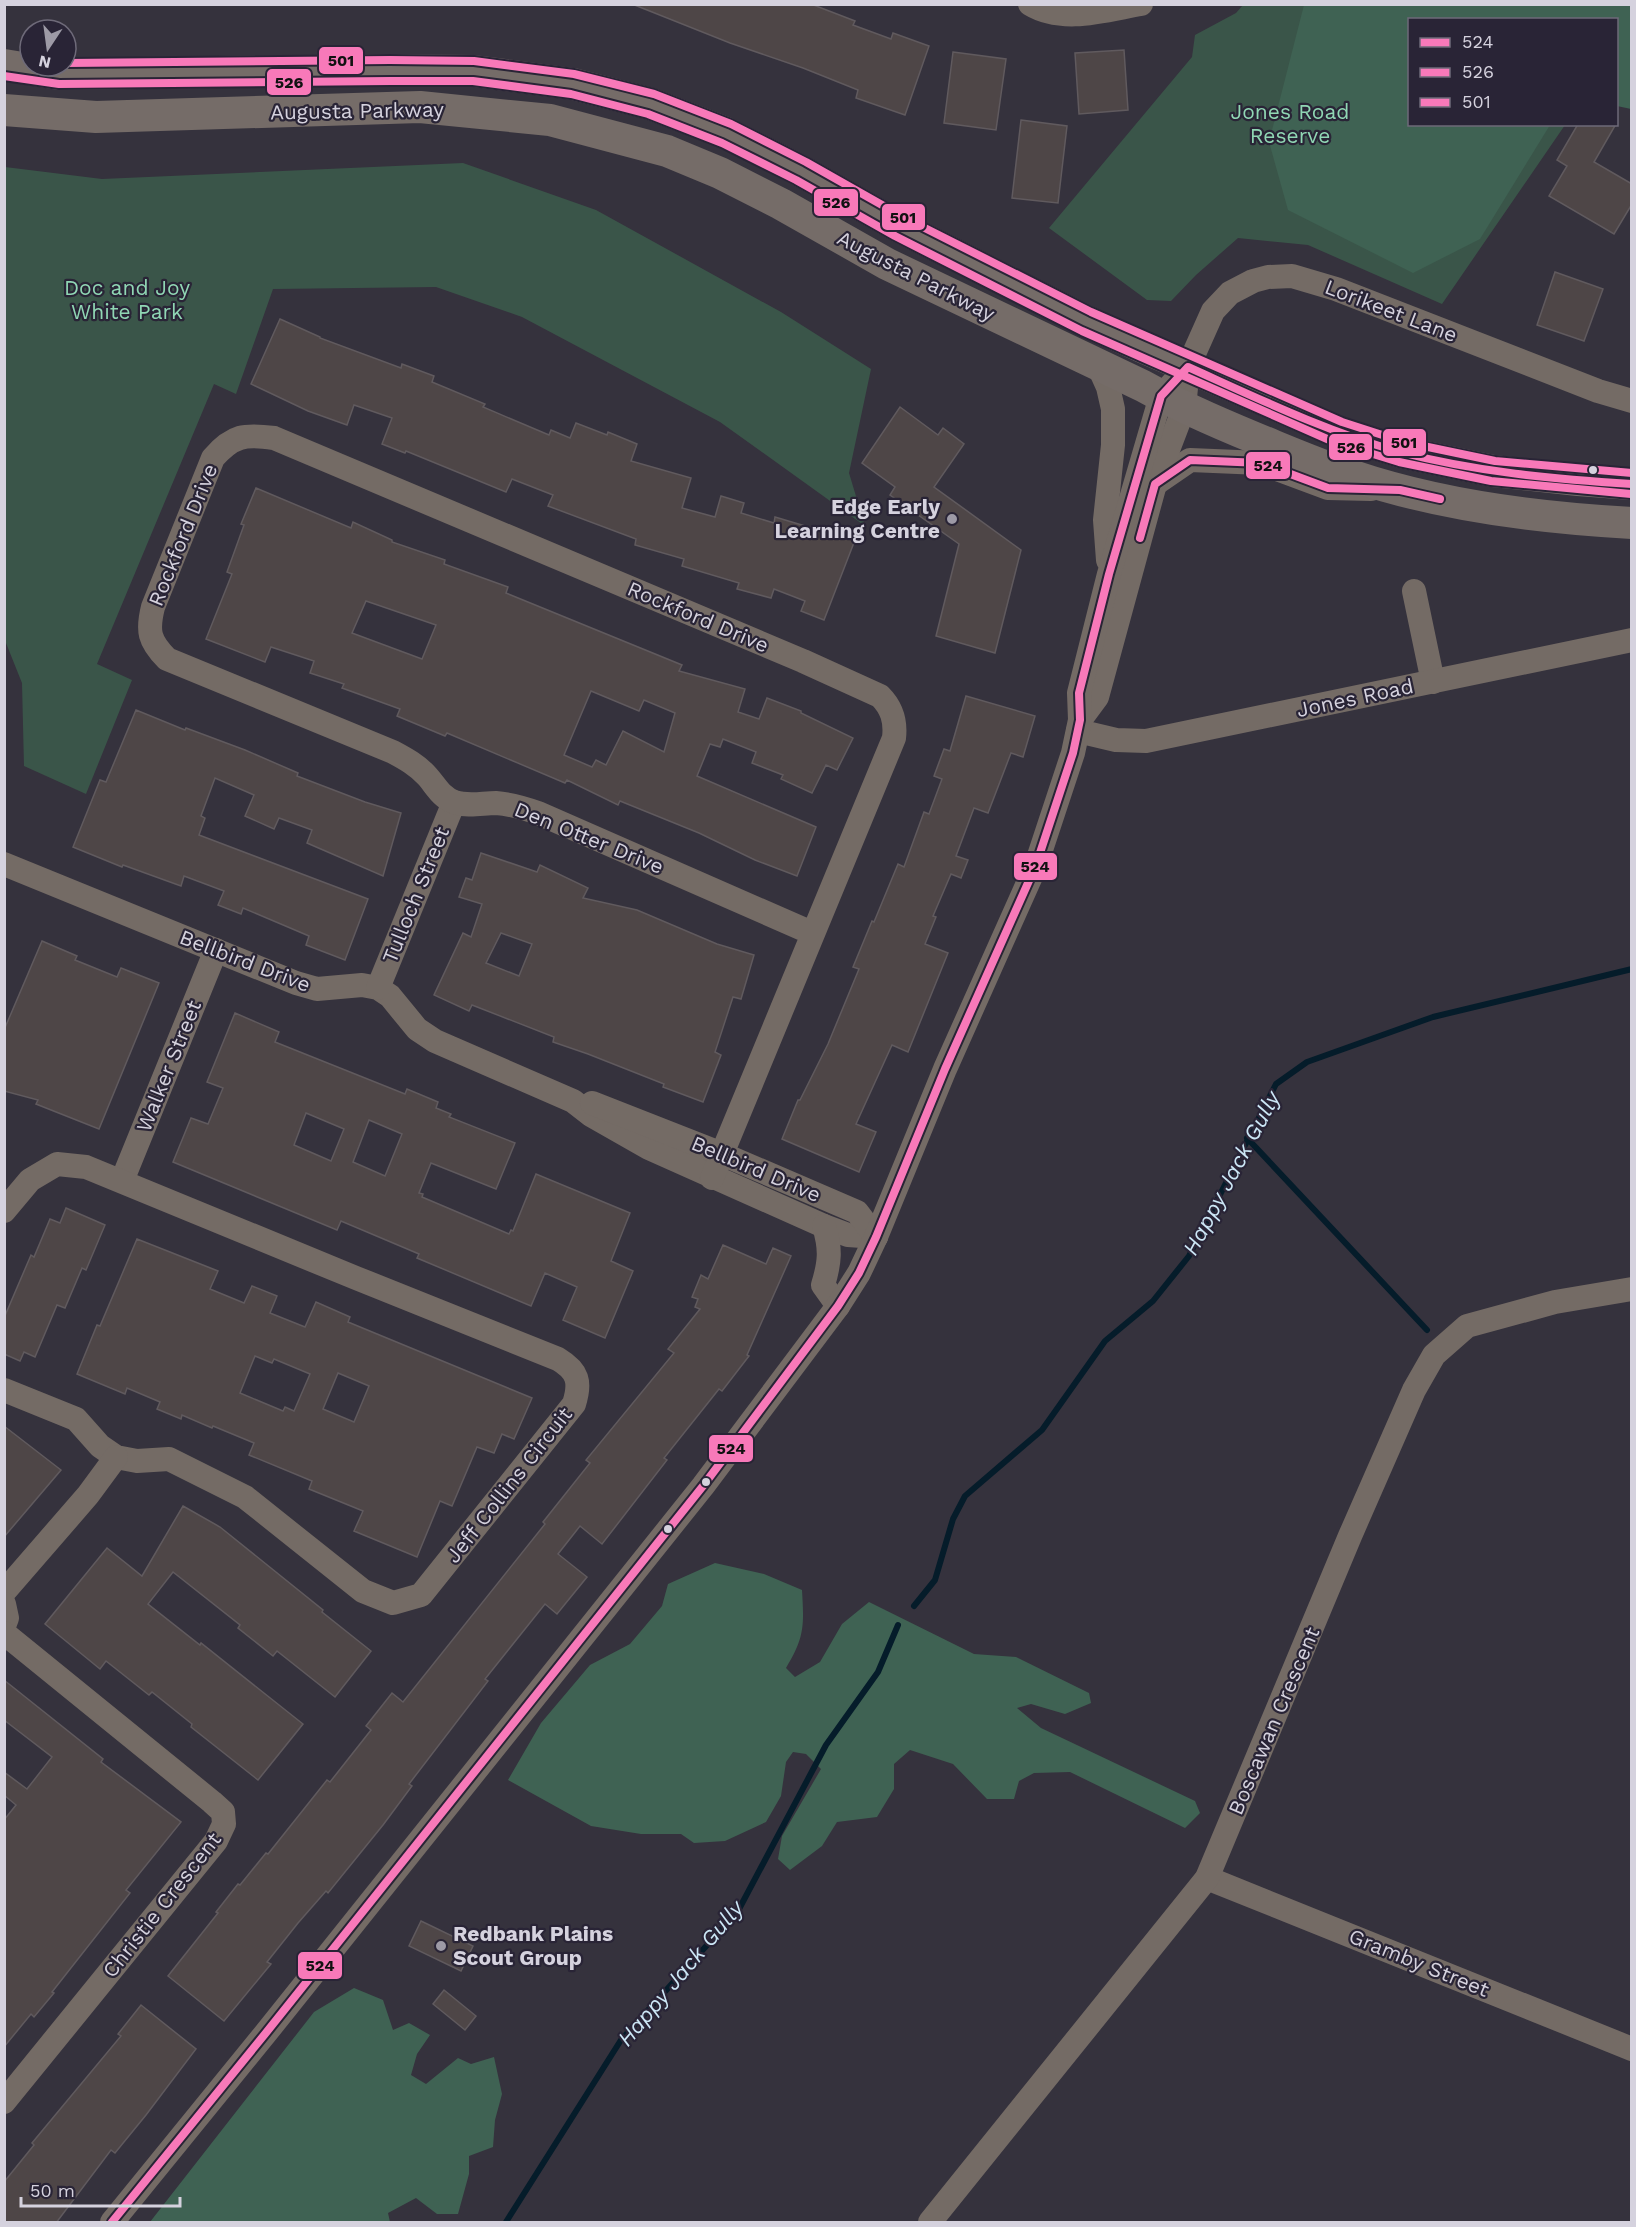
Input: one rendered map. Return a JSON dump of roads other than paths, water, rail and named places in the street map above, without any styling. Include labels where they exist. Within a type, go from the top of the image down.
[{"type":"main road","name":"Augusta Parkway","points":[[4,65],[59,74],[474,71],[573,84],[651,104],[726,133],[990,273],[1188,367]]},
{"type":"main road","name":"Augusta Parkway","points":[[4,110],[96,117],[420,106],[550,120],[667,152],[720,173],[781,204],[887,264],[1172,402]]},
{"type":"main road","points":[[1188,367],[1338,432],[1401,452],[1493,471],[1632,484]]},
{"type":"main road","points":[[1172,402],[1299,456],[1400,490],[1527,514],[1582,521],[1632,523]]},
{"type":"street","points":[[1030,4],[1040,10],[1063,16],[1141,4]]},
{"type":"street","name":"Lorikeet Lane","points":[[1188,367],[1213,311],[1230,293],[1253,281],[1268,277],[1292,276],[1336,289],[1598,391],[1632,400]]},
{"type":"street","points":[[1099,367],[1108,387],[1113,409],[1113,445],[1105,520],[1109,574]]},
{"type":"street","points":[[112,2223],[703,1486],[838,1306],[859,1273],[876,1238],[933,1097],[1036,865],[1060,797],[1079,725],[1079,693],[1109,574],[1172,402],[1188,367]]},
{"type":"street","points":[[1079,725],[1097,697],[1155,484],[1172,402]]},
{"type":"street","name":"Rockford Drive","points":[[454,802],[441,794],[429,777],[414,764],[393,752],[167,658],[157,648],[151,637],[149,621],[153,607],[213,458],[224,446],[240,437],[274,438],[880,696],[889,705],[895,726],[894,738],[712,1178]]},
{"type":"street","points":[[1155,484],[1190,460],[1261,463],[1328,488],[1400,490]]},
{"type":"street","points":[[1414,591],[1433,682]]},
{"type":"street","name":"Jones Road","points":[[1079,725],[1116,740],[1146,741],[1632,640]]},
{"type":"street","name":"Den Otter Drive","points":[[454,802],[471,806],[494,803],[514,805],[538,813],[812,933]]},
{"type":"street","name":"Tulloch Street","points":[[378,988],[454,802]]},
{"type":"street","name":"Bellbird Drive","points":[[4,864],[296,983],[317,989],[362,985],[378,988],[390,996],[417,1029],[435,1041],[573,1101],[591,1115],[649,1148],[712,1178],[848,1235],[876,1238]]},
{"type":"street","name":"Walker Street","points":[[122,1181],[216,951]]},
{"type":"street","name":"Bellbird Drive","points":[[573,1101],[597,1104],[857,1212],[876,1238]]},
{"type":"street","name":"Jeff Collins Circuit","points":[[4,1211],[30,1180],[57,1164],[86,1167],[558,1359],[569,1366],[577,1377],[578,1393],[574,1404],[421,1595],[393,1603],[363,1591],[245,1497],[169,1459],[137,1461],[116,1457]]},
{"type":"street","name":"Bellbird Drive","points":[[824,1226],[828,1239],[830,1262],[823,1284],[838,1306]]},
{"type":"street","name":"Boscawan Crescent","points":[[930,2223],[1207,1878],[1414,1390],[1434,1355],[1467,1326],[1555,1302],[1632,1289]]},
{"type":"street","points":[[4,1390],[76,1419],[100,1446],[116,1457],[88,1495],[4,1592]]},
{"type":"street","points":[[4,1604],[8,1618],[4,1626]]},
{"type":"street","name":"Christie Crescent","points":[[4,1633],[212,1802],[223,1812],[224,1824],[216,1841],[4,2102]]},
{"type":"street","name":"Gramby Street","points":[[1207,1878],[1632,2049]]},
{"type":"waterway","name":"Happy Jack Gully","points":[[914,1606],[935,1580],[953,1519],[965,1496],[1042,1430],[1105,1341],[1153,1301],[1189,1256],[1276,1084],[1307,1062],[1433,1017],[1632,969]]},
{"type":"waterway","points":[[1247,1138],[1427,1330]]},
{"type":"waterway","name":"Happy Jack Gully","points":[[506,2222],[621,2040],[738,1911],[826,1745],[878,1672],[898,1625]]},
{"type":"place","name":"Edge Early Learning Centre","points":[[952,519]]},
{"type":"place","name":"Redbank Plains Scout Group","points":[[441,1946]]},
{"type":"park label","name":"Jones Road Reserve","points":[[1290,124]]},
{"type":"park label","name":"Doc and Joy White Park","points":[[127,300]]}]
